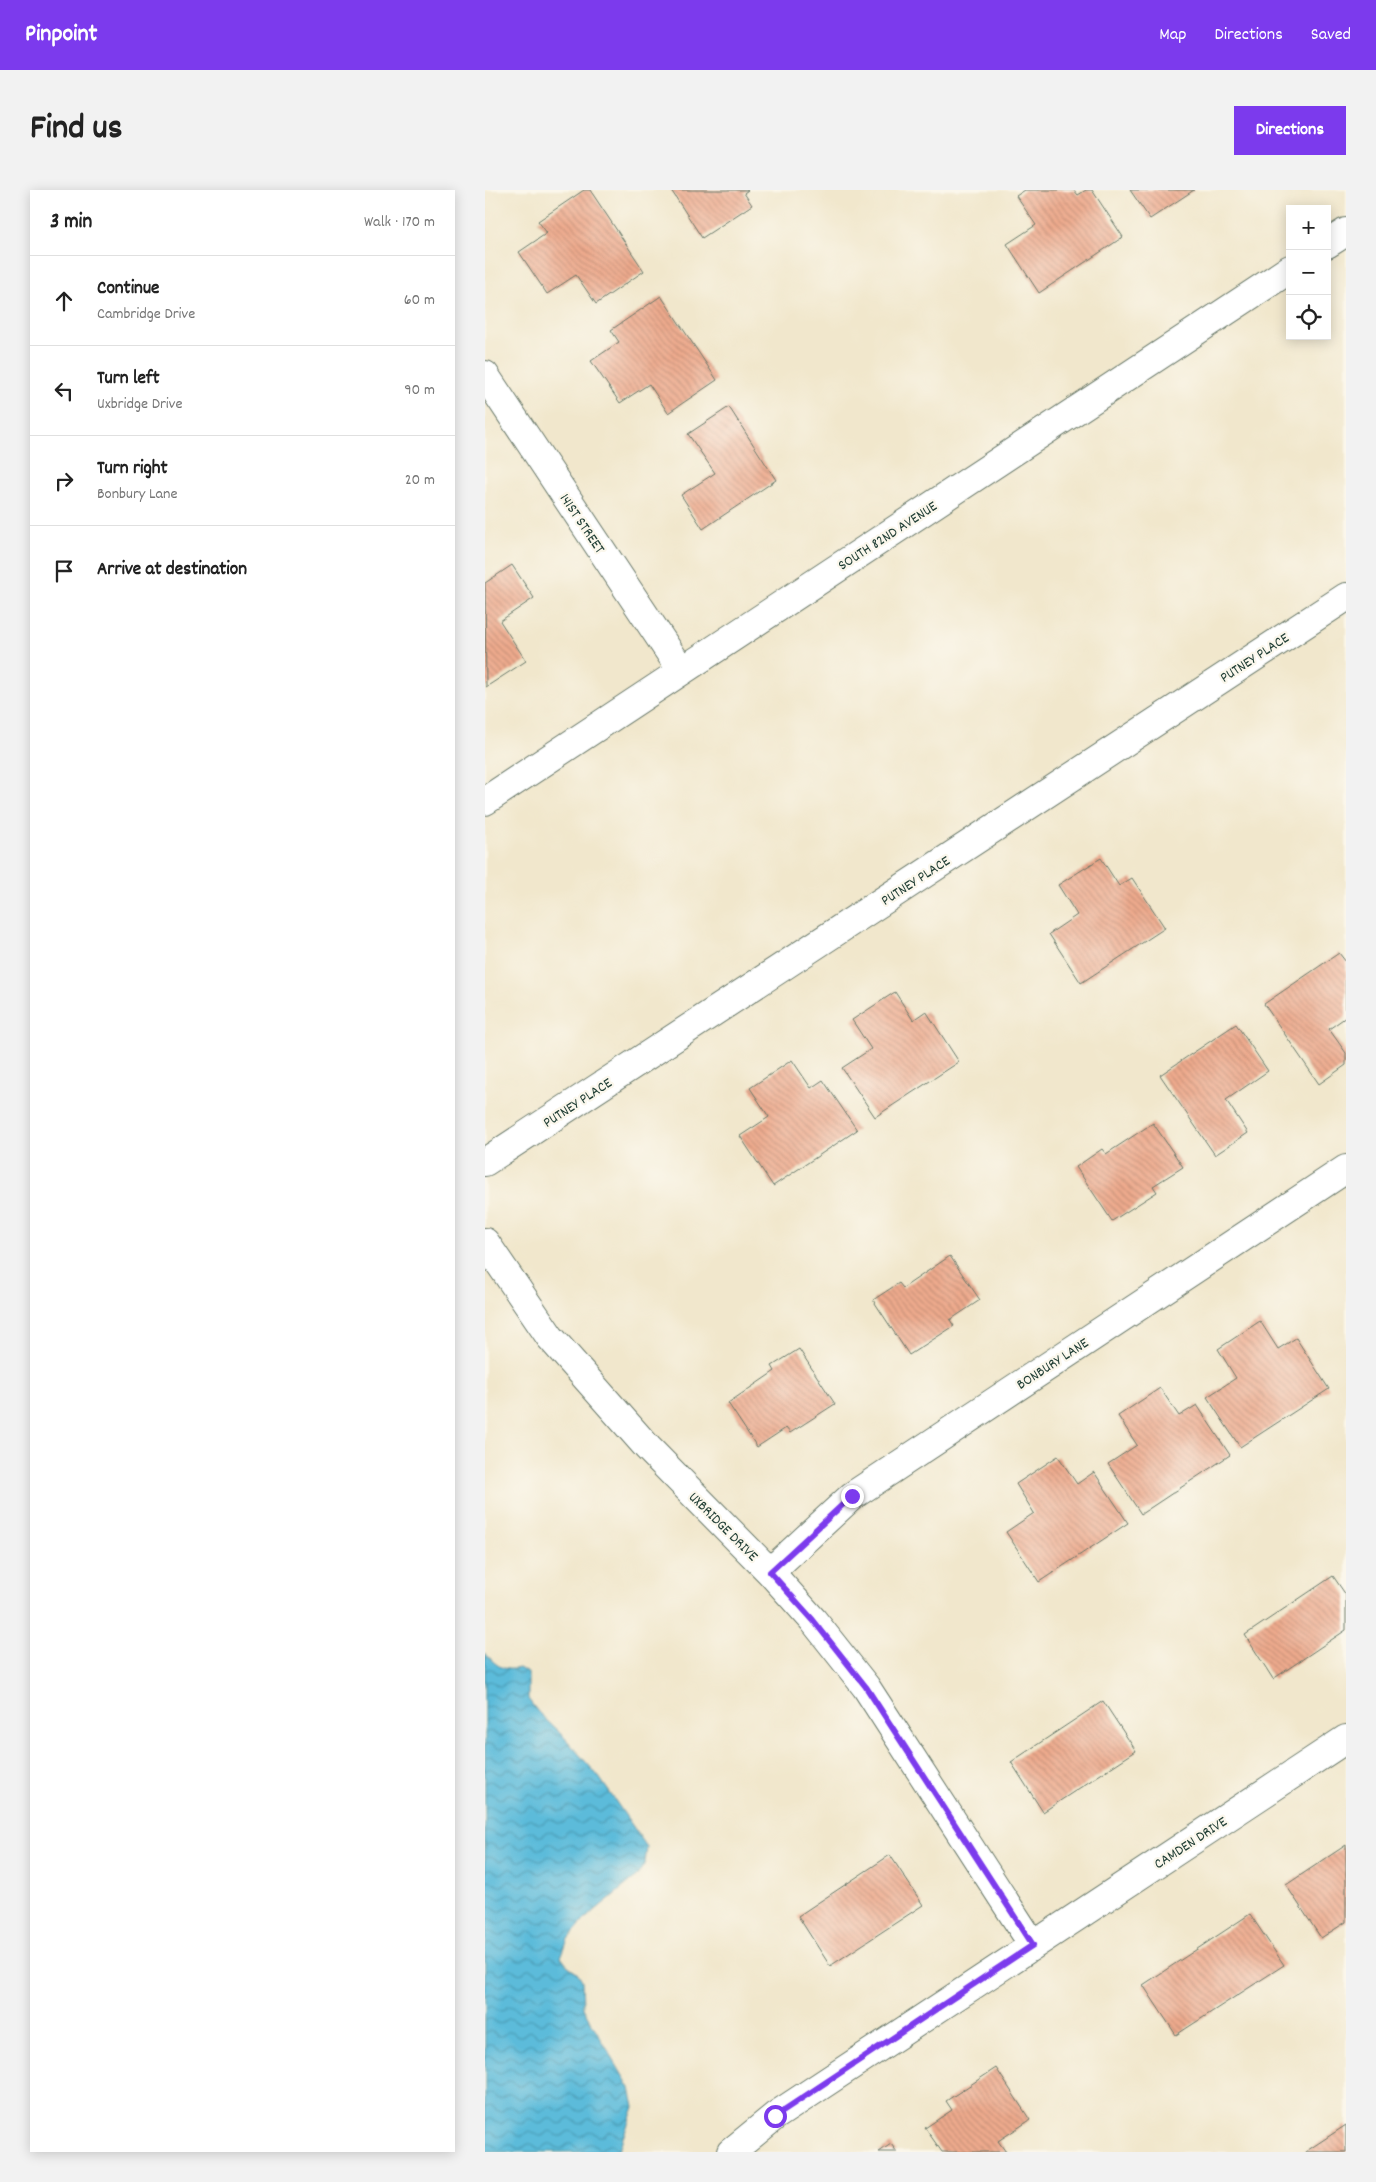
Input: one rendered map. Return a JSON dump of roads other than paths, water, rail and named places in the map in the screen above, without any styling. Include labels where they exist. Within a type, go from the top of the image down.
[{"type":"street","points":[[1331,241],[1346,232]]},
{"type":"street","name":"SOUTH 82ND AVENUE","points":[[485,801],[1286,272]]},
{"type":"street","name":"141ST STREET","points":[[485,375],[682,671]]},
{"type":"street","name":"PUTNEY PLACE","points":[[485,1162],[1346,597]]},
{"type":"street","name":"BONBURY LANE","points":[[770,1572],[852,1496],[1346,1169]]},
{"type":"street","name":"UXBRIDGE DRIVE","points":[[485,1242],[550,1337],[648,1448],[770,1572],[813,1620],[866,1687],[1033,1945]]},
{"type":"street","name":"CAMDEN DRIVE","points":[[731,2152],[775,2116],[1346,1739]]},
{"type":"water","points":[[485,1653],[504,1668],[519,1668],[528,1673],[528,1699],[599,1777],[647,1847],[645,1863],[637,1876],[586,1918],[568,1939],[561,1957],[567,1965],[577,1972],[582,1980],[583,2008],[630,2088],[634,2107],[618,2152],[485,2152]]}]
